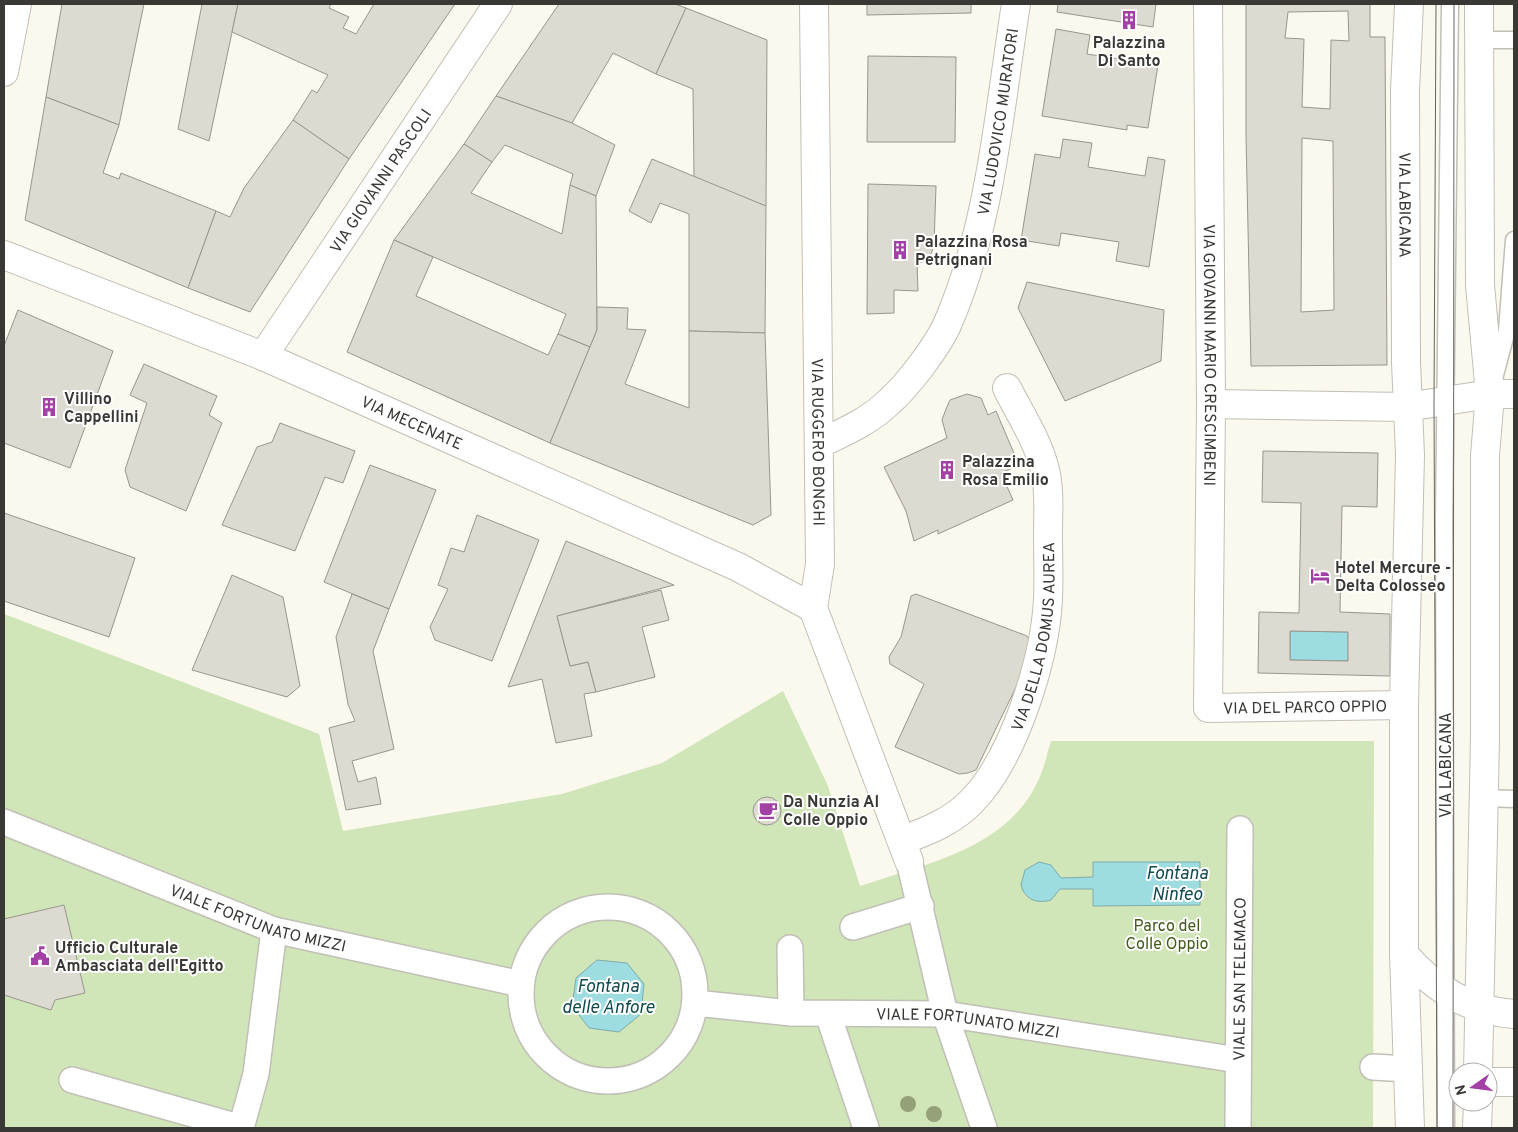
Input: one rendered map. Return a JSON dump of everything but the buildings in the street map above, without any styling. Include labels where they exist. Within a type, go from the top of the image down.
[{"type":"street","points":[[4,72],[17,4]]},
{"type":"street","name":"VIA GIOVANNI PASCOLI","points":[[263,356],[498,4]]},
{"type":"street","name":"VIA RUGGERO BONGHI","points":[[813,4],[820,564],[813,608]]},
{"type":"street","name":"VIA LUDOVICO MURATORI","points":[[819,444],[874,415],[890,401],[905,387],[946,327],[980,226],[1016,4]]},
{"type":"street","name":"VIA GIOVANNI MARIO CRESCIMBENI","points":[[1208,4],[1212,404],[1208,708]]},
{"type":"street","name":"VIA LABICANA","points":[[1409,4],[1405,91],[1407,407],[1410,455],[1404,705],[1404,954],[1410,1128]]},
{"type":"street","points":[[1478,1062],[1482,798],[1485,728],[1486,456],[1502,394],[1480,285],[1479,4]]},
{"type":"street","name":"VIA MECENATE","points":[[4,255],[263,356],[738,567],[813,608]]},
{"type":"street","name":"VIA DELLA DOMUS AUREA","points":[[906,850],[970,803],[983,788],[1013,736],[1033,674],[1044,631],[1048,599],[1045,472],[1035,443],[1006,388]]},
{"type":"street","points":[[1212,404],[1407,407],[1502,394]]},
{"type":"street","points":[[813,608],[906,850],[921,906],[945,1014],[984,1128]]},
{"type":"street","name":"VIA DEL PARCO OPPIO","points":[[1208,708],[1404,705]]},
{"type":"street","name":"VIALE FORTUNATO MIZZI","points":[[4,822],[274,930],[521,984]]},
{"type":"street","name":"VIALE SAN TELEMACO","points":[[1238,1128],[1240,829]]},
{"type":"street","points":[[602,906],[632,910],[659,923],[680,945],[692,973],[695,1003],[689,1026],[678,1046],[662,1062],[640,1075],[615,1081],[590,1079],[566,1070],[546,1055],[530,1034],[522,1009],[521,984],[530,955],[547,931],[573,914],[602,906]]},
{"type":"street","points":[[853,928],[921,906]]},
{"type":"street","points":[[72,1080],[242,1128],[256,1074],[274,930]]},
{"type":"street","points":[[790,948],[791,1013]]},
{"type":"street","points":[[1404,954],[1421,974],[1445,992],[1478,1008],[1514,1014]]},
{"type":"street","name":"VIALE FORTUNATO MIZZI","points":[[695,1003],[791,1013],[945,1014],[1238,1060]]},
{"type":"street","points":[[828,1014],[866,1128]]},
{"type":"street","points":[[1373,1067],[1408,1069]]},
{"type":"street","points":[[1498,1082],[1514,1082]]},
{"type":"street","points":[[1477,1128],[1478,1112]]},
{"type":"lane","name":"VIA LABICANA","points":[[1446,1128],[1450,4]]},
{"type":"lane","points":[[1478,40],[1514,40]]},
{"type":"lane","points":[[1502,394],[1514,240]]},
{"type":"lane","name":"VIA LABICANA","points":[[1449,401],[1453,347]]},
{"type":"lane","points":[[1482,798],[1514,799]]},
{"type":"green space","name":"Parco del Colle Oppio","points":[[4,614],[319,734],[343,831],[562,794],[662,763],[783,691],[828,786],[860,886],[961,851],[985,838],[1006,823],[1024,804],[1038,781],[1051,741],[1374,741],[1373,1128],[4,1128]]},
{"type":"water","points":[[1290,631],[1348,632],[1348,661],[1290,660]]},
{"type":"water","name":"Fontana Ninfeo","points":[[1039,862],[1051,865],[1061,878],[1093,877],[1093,862],[1200,862],[1200,905],[1093,906],[1093,889],[1060,889],[1051,900],[1032,900],[1025,894],[1021,885],[1025,870]]},
{"type":"water","name":"Fontana delle Anfore","points":[[597,960],[627,963],[644,984],[641,1014],[619,1032],[589,1028],[572,1006],[576,978]]},
{"type":"tram line","points":[[1436,4],[1434,404],[1437,1128]]},
{"type":"tram line","points":[[1453,1128],[1454,4]]},
{"type":"place","name":"Palazzina Di Santo","points":[[1129,20]]},
{"type":"place","name":"Palazzina Rosa Petrignani","points":[[900,250]]},
{"type":"place","name":"Villino Cappellini","points":[[49,407]]},
{"type":"place","name":"Palazzina Rosa Emilio","points":[[947,470]]},
{"type":"place","name":"Hotel Mercure - Delta Colosseo","points":[[1320,576]]},
{"type":"place","name":"Da Nunzia Al Colle Oppio","points":[[768,810]]},
{"type":"place","name":"Ufficio Culturale Ambasciata dell'Egitto","points":[[40,956]]}]
